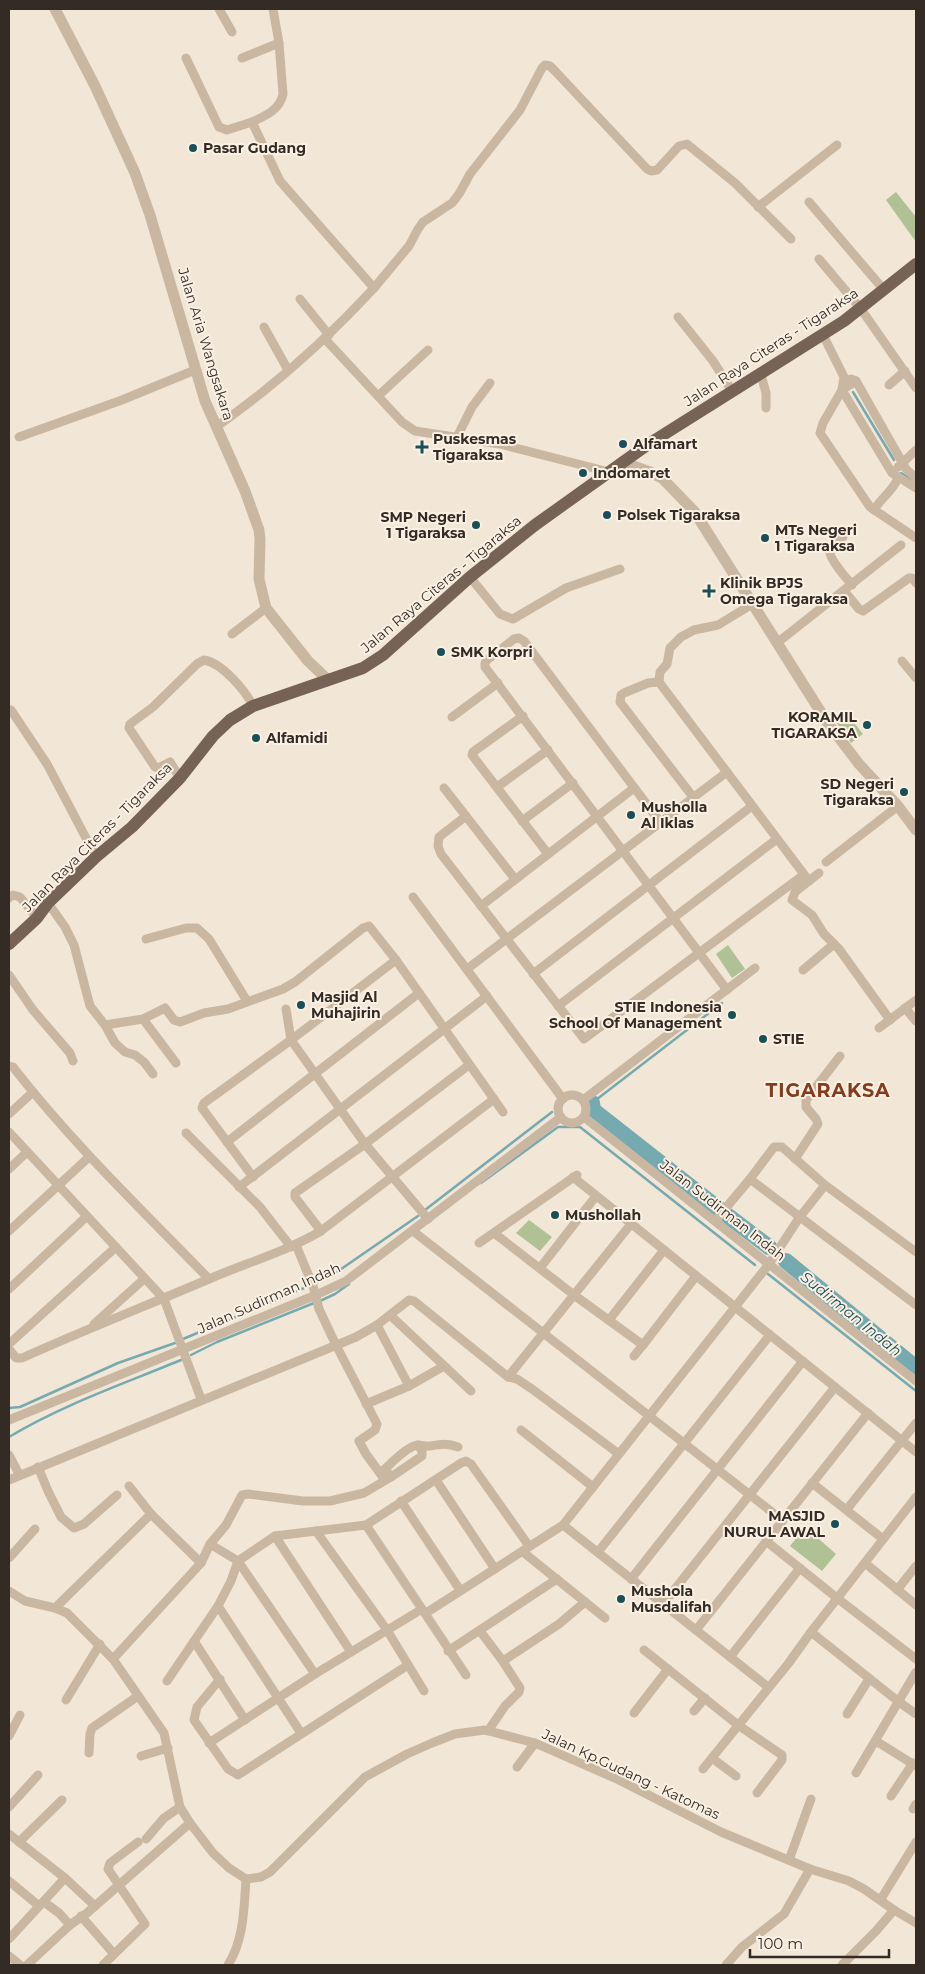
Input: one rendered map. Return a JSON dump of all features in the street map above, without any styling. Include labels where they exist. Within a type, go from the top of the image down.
[{"type":"main road","name":"Jalan Raya Citeras - Tigaraksa","points":[[9,944],[96,857],[132,827],[180,778],[213,736],[230,720],[253,706],[363,668],[383,655],[470,577],[622,462],[823,335],[861,309],[916,264]]},
{"type":"street","name":"Jalan Aria Wangsakara","points":[[55,9],[95,86],[135,173],[150,215],[196,370],[216,427],[245,491],[259,530],[259,580],[266,608],[308,661],[327,679]]},
{"type":"street","points":[[220,9],[232,32]]},
{"type":"street","points":[[186,58],[219,127],[227,130],[252,122],[278,106],[282,100],[280,44],[273,9]]},
{"type":"street","points":[[242,58],[280,44]]},
{"type":"street","points":[[216,427],[255,399],[327,337],[374,288],[409,246],[423,222],[452,203],[470,174],[520,110],[545,65],[550,66],[555,71],[651,171],[657,170],[678,146],[687,144],[735,183],[791,239]]},
{"type":"street","points":[[252,122],[280,181],[374,288]]},
{"type":"street","points":[[758,207],[837,146]]},
{"type":"street","points":[[809,202],[884,290]]},
{"type":"street","points":[[819,259],[861,309],[916,388]]},
{"type":"street","points":[[300,299],[327,337],[378,396],[408,427],[431,434],[510,447],[609,472]]},
{"type":"street","points":[[678,317],[713,361],[732,391]]},
{"type":"street","points":[[264,326],[288,370]]},
{"type":"street","points":[[823,335],[844,377],[842,390],[820,430],[870,507],[916,538]]},
{"type":"street","points":[[378,396],[428,350]]},
{"type":"street","points":[[19,437],[122,400],[196,370]]},
{"type":"street","points":[[889,385],[905,371]]},
{"type":"street","points":[[761,375],[766,392],[766,408]]},
{"type":"street","points":[[844,377],[856,381],[902,463],[916,478]]},
{"type":"street","points":[[842,390],[856,381]]},
{"type":"street","points":[[457,437],[472,407],[490,383]]},
{"type":"street","points":[[842,390],[895,476],[916,488]]},
{"type":"street","points":[[874,510],[882,498],[894,487],[895,476],[902,463],[916,450]]},
{"type":"street","points":[[622,462],[662,478],[681,495],[709,532],[827,722],[859,764],[898,806],[916,830]]},
{"type":"street","points":[[843,537],[832,545],[830,557],[852,585]]},
{"type":"street","points":[[777,642],[902,545]]},
{"type":"street","points":[[470,577],[500,614],[513,619],[566,588],[620,569]]},
{"type":"street","points":[[844,591],[859,609],[863,611],[909,578],[912,578],[916,583]]},
{"type":"street","points":[[754,603],[718,625],[694,630],[682,637],[670,648],[667,664],[660,672],[659,682],[806,877]]},
{"type":"street","points":[[232,634],[266,608]]},
{"type":"street","points":[[660,822],[524,642],[519,638],[514,639],[485,663],[727,990]]},
{"type":"street","points":[[180,778],[170,762],[158,768],[155,767],[129,728],[130,724],[153,707],[197,664],[204,660],[211,662],[239,685],[253,706]]},
{"type":"street","points":[[902,661],[916,678]]},
{"type":"street","points":[[659,682],[648,683],[624,693],[621,696],[620,702],[693,797]]},
{"type":"street","points":[[452,718],[498,683]]},
{"type":"street","points":[[11,710],[47,764],[96,857]]},
{"type":"street","points":[[523,716],[472,753],[475,760],[548,854]]},
{"type":"street","points":[[497,787],[548,750]]},
{"type":"street","points":[[467,969],[726,772]]},
{"type":"street","points":[[522,821],[573,783]]},
{"type":"street","points":[[444,788],[515,879]]},
{"type":"street","points":[[481,906],[634,788]]},
{"type":"street","points":[[533,974],[752,806]]},
{"type":"street","points":[[826,862],[898,806]]},
{"type":"street","points":[[466,816],[439,837],[438,846],[441,854],[584,1039],[802,876],[806,877],[819,873]]},
{"type":"street","points":[[558,1006],[777,839]]},
{"type":"street","points":[[806,877],[795,892],[792,900],[812,915],[824,934],[834,944],[890,1020]]},
{"type":"street","points":[[9,898],[13,895],[20,898],[37,918]]},
{"type":"street","points":[[413,897],[563,1099]]},
{"type":"street","points":[[48,903],[65,927],[74,945],[90,1006],[119,1048],[136,1055],[153,1074]]},
{"type":"street","points":[[104,1025],[143,1019],[165,1008],[174,1020],[180,1022],[204,1013],[228,1009],[289,986],[369,926],[396,960],[503,1112]]},
{"type":"street","points":[[146,939],[193,927],[197,928],[209,940],[247,1001]]},
{"type":"street","points":[[803,970],[834,944]]},
{"type":"street","points":[[253,1177],[202,1108],[204,1103],[396,960]]},
{"type":"street","points":[[583,1100],[755,968]]},
{"type":"street","points":[[9,975],[33,1010],[70,1052],[73,1061]]},
{"type":"street","points":[[227,1142],[419,994]]},
{"type":"street","points":[[239,1187],[486,996]]},
{"type":"street","points":[[879,1028],[916,1000]]},
{"type":"street","points":[[905,1008],[916,1021]]},
{"type":"street","points":[[286,1009],[291,1040],[364,1144],[428,1219]]},
{"type":"street","points":[[143,1019],[176,1063]]},
{"type":"street","points":[[796,1160],[818,1124],[806,1107],[806,1100],[840,1056]]},
{"type":"street","points":[[320,1231],[295,1198],[295,1193],[364,1144],[469,1064]]},
{"type":"street","points":[[9,1066],[13,1067],[90,1157],[209,1279]]},
{"type":"street","points":[[9,1114],[33,1092]]},
{"type":"street","points":[[574,1095],[583,1100],[586,1104],[584,1117],[575,1123],[567,1122],[560,1118],[558,1110],[563,1099],[566,1096],[574,1095]]},
{"type":"street","points":[[9,1349],[18,1359],[209,1279],[294,1246],[320,1231],[494,1099]]},
{"type":"street","name":"Jalan Sudirman Indah","points":[[584,1117],[916,1381]]},
{"type":"street","name":"Jalan Sudirman Indah","points":[[9,1420],[316,1295],[346,1281],[560,1118]]},
{"type":"street","points":[[9,1132],[164,1299],[201,1400]]},
{"type":"street","points":[[186,1133],[266,1214],[294,1246],[336,1345],[377,1424],[375,1430],[360,1440],[366,1454],[388,1479]]},
{"type":"street","points":[[715,1221],[774,1147],[782,1147],[825,1185],[916,1252]]},
{"type":"street","points":[[9,1169],[27,1152]]},
{"type":"street","points":[[9,1231],[90,1157]]},
{"type":"street","points":[[479,1243],[575,1176],[596,1196],[916,1452]]},
{"type":"street","points":[[750,1179],[916,1305]]},
{"type":"street","points":[[209,1743],[350,1652],[495,1569],[563,1524],[769,1264],[799,1218],[825,1185]]},
{"type":"street","points":[[540,1268],[596,1196]]},
{"type":"street","points":[[9,1289],[86,1217]]},
{"type":"street","points":[[508,1377],[631,1224]]},
{"type":"street","points":[[413,1231],[782,1520]]},
{"type":"street","points":[[494,1234],[643,1345]]},
{"type":"street","points":[[9,1344],[116,1247]]},
{"type":"street","points":[[609,1320],[664,1250]]},
{"type":"street","points":[[634,1356],[696,1276]]},
{"type":"street","points":[[90,1328],[144,1279]]},
{"type":"street","points":[[9,1480],[19,1474],[356,1337],[390,1315],[406,1300],[414,1301],[508,1377],[532,1389],[619,1454]]},
{"type":"street","points":[[390,1315],[471,1391]]},
{"type":"street","points":[[377,1324],[409,1386]]},
{"type":"street","points":[[598,1552],[770,1335]]},
{"type":"street","points":[[631,1579],[803,1361]]},
{"type":"street","points":[[366,1404],[409,1386],[444,1366]]},
{"type":"street","points":[[663,1604],[835,1387]]},
{"type":"street","points":[[696,1630],[868,1413]]},
{"type":"street","points":[[847,1509],[916,1423]]},
{"type":"street","points":[[521,1430],[593,1487]]},
{"type":"street","points":[[388,1479],[385,1469],[397,1457],[418,1445],[427,1447],[447,1443],[458,1447]]},
{"type":"street","points":[[113,1659],[200,1563],[210,1544],[226,1525],[239,1499],[245,1494],[303,1501],[330,1501],[364,1493],[422,1456],[422,1451],[418,1445]]},
{"type":"street","points":[[9,1455],[19,1474]]},
{"type":"street","points":[[167,1681],[218,1606],[231,1581],[238,1561],[275,1536],[366,1525],[466,1461],[471,1464],[526,1549],[557,1579],[605,1618]]},
{"type":"street","points":[[38,1467],[61,1517],[74,1528],[84,1524],[117,1495]]},
{"type":"street","points":[[436,1480],[495,1569]]},
{"type":"street","points":[[812,1483],[883,1539]]},
{"type":"street","points":[[129,1486],[151,1514],[200,1563]]},
{"type":"street","points":[[704,1769],[788,1664],[916,1497]]},
{"type":"street","points":[[401,1501],[460,1590]]},
{"type":"street","points":[[55,1608],[151,1514]]},
{"type":"street","points":[[563,1524],[768,1687]]},
{"type":"street","points":[[366,1525],[424,1611],[448,1651],[466,1675]]},
{"type":"street","points":[[9,1558],[35,1529]]},
{"type":"street","points":[[316,1531],[387,1630],[424,1691]]},
{"type":"street","points":[[275,1536],[350,1652]]},
{"type":"street","points":[[766,1541],[916,1659]]},
{"type":"street","points":[[210,1544],[238,1561],[315,1674]]},
{"type":"street","points":[[865,1563],[916,1605]]},
{"type":"street","points":[[897,1590],[916,1566]]},
{"type":"street","points":[[730,1657],[800,1568]]},
{"type":"street","points":[[448,1651],[557,1579]]},
{"type":"street","points":[[9,1591],[25,1601],[55,1608],[67,1613],[113,1659],[164,1733],[180,1807],[214,1853],[228,1868],[246,1879],[244,1914],[236,1953],[228,1965]]},
{"type":"street","points":[[502,1660],[510,1657],[548,1631],[585,1602]]},
{"type":"street","points":[[218,1606],[301,1733]]},
{"type":"street","points":[[480,1631],[520,1688],[519,1692],[488,1731]]},
{"type":"street","points":[[811,1632],[916,1714]]},
{"type":"street","points":[[194,1641],[245,1720]]},
{"type":"street","points":[[66,1700],[100,1644]]},
{"type":"street","points":[[644,1650],[738,1725],[783,1758],[757,1793]]},
{"type":"street","points":[[220,1679],[197,1707],[194,1720],[228,1769],[238,1775],[408,1665]]},
{"type":"street","points":[[634,1713],[668,1669]]},
{"type":"street","points":[[856,1773],[916,1672]]},
{"type":"street","points":[[847,1714],[869,1679]]},
{"type":"street","points":[[89,1753],[92,1728],[138,1696]]},
{"type":"street","points":[[694,1711],[705,1698]]},
{"type":"street","points":[[9,1736],[20,1715]]},
{"type":"street","name":"Jalan Kp.Gudang - Katomas","points":[[246,1879],[270,1872],[365,1777],[407,1754],[456,1734],[471,1731],[488,1731],[534,1743],[619,1780],[721,1832],[810,1869],[849,1881],[881,1899],[894,1910],[916,1920]]},
{"type":"street","points":[[876,1740],[914,1765],[891,1796]]},
{"type":"street","points":[[517,1766],[534,1743]]},
{"type":"street","points":[[141,1756],[168,1748]]},
{"type":"street","points":[[712,1758],[736,1776]]},
{"type":"street","points":[[9,1807],[38,1775]]},
{"type":"street","points":[[789,1860],[811,1799]]},
{"type":"street","points":[[19,1842],[62,1800]]},
{"type":"street","points":[[103,1965],[145,1924],[118,1886],[108,1870],[108,1866],[142,1841],[164,1818],[180,1807]]},
{"type":"street","points":[[27,1965],[70,1925],[95,1906],[190,1823]]},
{"type":"street","points":[[9,1834],[65,1878],[95,1906]]},
{"type":"street","points":[[881,1899],[916,1842]]},
{"type":"street","points":[[726,1965],[742,1947],[784,1914],[810,1869]]},
{"type":"street","points":[[9,1939],[65,1878]]},
{"type":"street","points":[[11,1887],[59,1913],[70,1925]]},
{"type":"street","points":[[842,1965],[894,1910]]},
{"type":"street","points":[[81,1916],[114,1954]]},
{"type":"street","points":[[9,1956],[20,1965]]},
{"type":"green space","points":[[896,192],[916,217],[916,242],[886,200]]},
{"type":"green space","points":[[847,714],[863,734],[851,743],[836,722]]},
{"type":"green space","points":[[728,945],[745,969],[732,978],[716,954]]},
{"type":"green space","points":[[529,1220],[552,1237],[540,1251],[516,1233]]},
{"type":"green space","points":[[805,1527],[836,1554],[822,1571],[790,1546]]},
{"type":"waterway","points":[[853,392],[894,460]]},
{"type":"waterway","points":[[901,473],[911,479]]},
{"type":"waterway","points":[[592,1103],[722,1003]]},
{"type":"waterway","name":"Sudirman Indah","points":[[592,1103],[593,1110],[719,1209]]},
{"type":"waterway","points":[[425,1210],[552,1112]]},
{"type":"waterway","points":[[481,1183],[558,1127],[580,1127],[755,1265]]},
{"type":"waterway","points":[[315,1283],[331,1276],[418,1216]]},
{"type":"waterway","name":"Sudirman Indah","points":[[728,1216],[769,1247]]},
{"type":"waterway","name":"Sudirman Indah","points":[[786,1261],[916,1368]]},
{"type":"waterway","points":[[768,1274],[916,1391]]},
{"type":"waterway","points":[[320,1301],[335,1294],[349,1284]]},
{"type":"waterway","points":[[183,1339],[309,1286]]},
{"type":"waterway","points":[[191,1355],[217,1342],[314,1303]]},
{"type":"waterway","points":[[9,1408],[20,1407],[118,1363],[175,1343]]},
{"type":"waterway","points":[[9,1437],[71,1405],[181,1360]]},
{"type":"place","name":"Pasar Gudang","points":[[193,148]]},
{"type":"place","name":"Alfamart","points":[[623,444]]},
{"type":"place","name":"Puskesmas Tigaraksa","points":[[422,447]]},
{"type":"place","name":"Indomaret","points":[[583,473]]},
{"type":"place","name":"Polsek Tigaraksa","points":[[607,515]]},
{"type":"place","name":"SMP Negeri 1 Tigaraksa","points":[[476,525]]},
{"type":"place","name":"MTs Negeri 1 Tigaraksa","points":[[765,538]]},
{"type":"place","name":"Klinik BPJS Omega Tigaraksa","points":[[709,591]]},
{"type":"place","name":"SMK Korpri","points":[[441,652]]},
{"type":"place","name":"KORAMIL TIGARAKSA","points":[[867,725]]},
{"type":"place","name":"Alfamidi","points":[[256,738]]},
{"type":"place","name":"SD Negeri Tigaraksa","points":[[904,792]]},
{"type":"place","name":"Musholla Al Iklas","points":[[631,815]]},
{"type":"place","name":"Masjid Al Muhajirin","points":[[301,1005]]},
{"type":"place","name":"STIE Indonesia School Of Management","points":[[732,1015]]},
{"type":"place","name":"STIE","points":[[763,1039]]},
{"type":"place","name":"Mushollah","points":[[555,1215]]},
{"type":"place","name":"MASJID NURUL AWAL","points":[[835,1524]]},
{"type":"place","name":"Mushola Musdalifah","points":[[621,1599]]},
{"type":"district","name":"TIGARAKSA","points":[[828,1090]]}]
